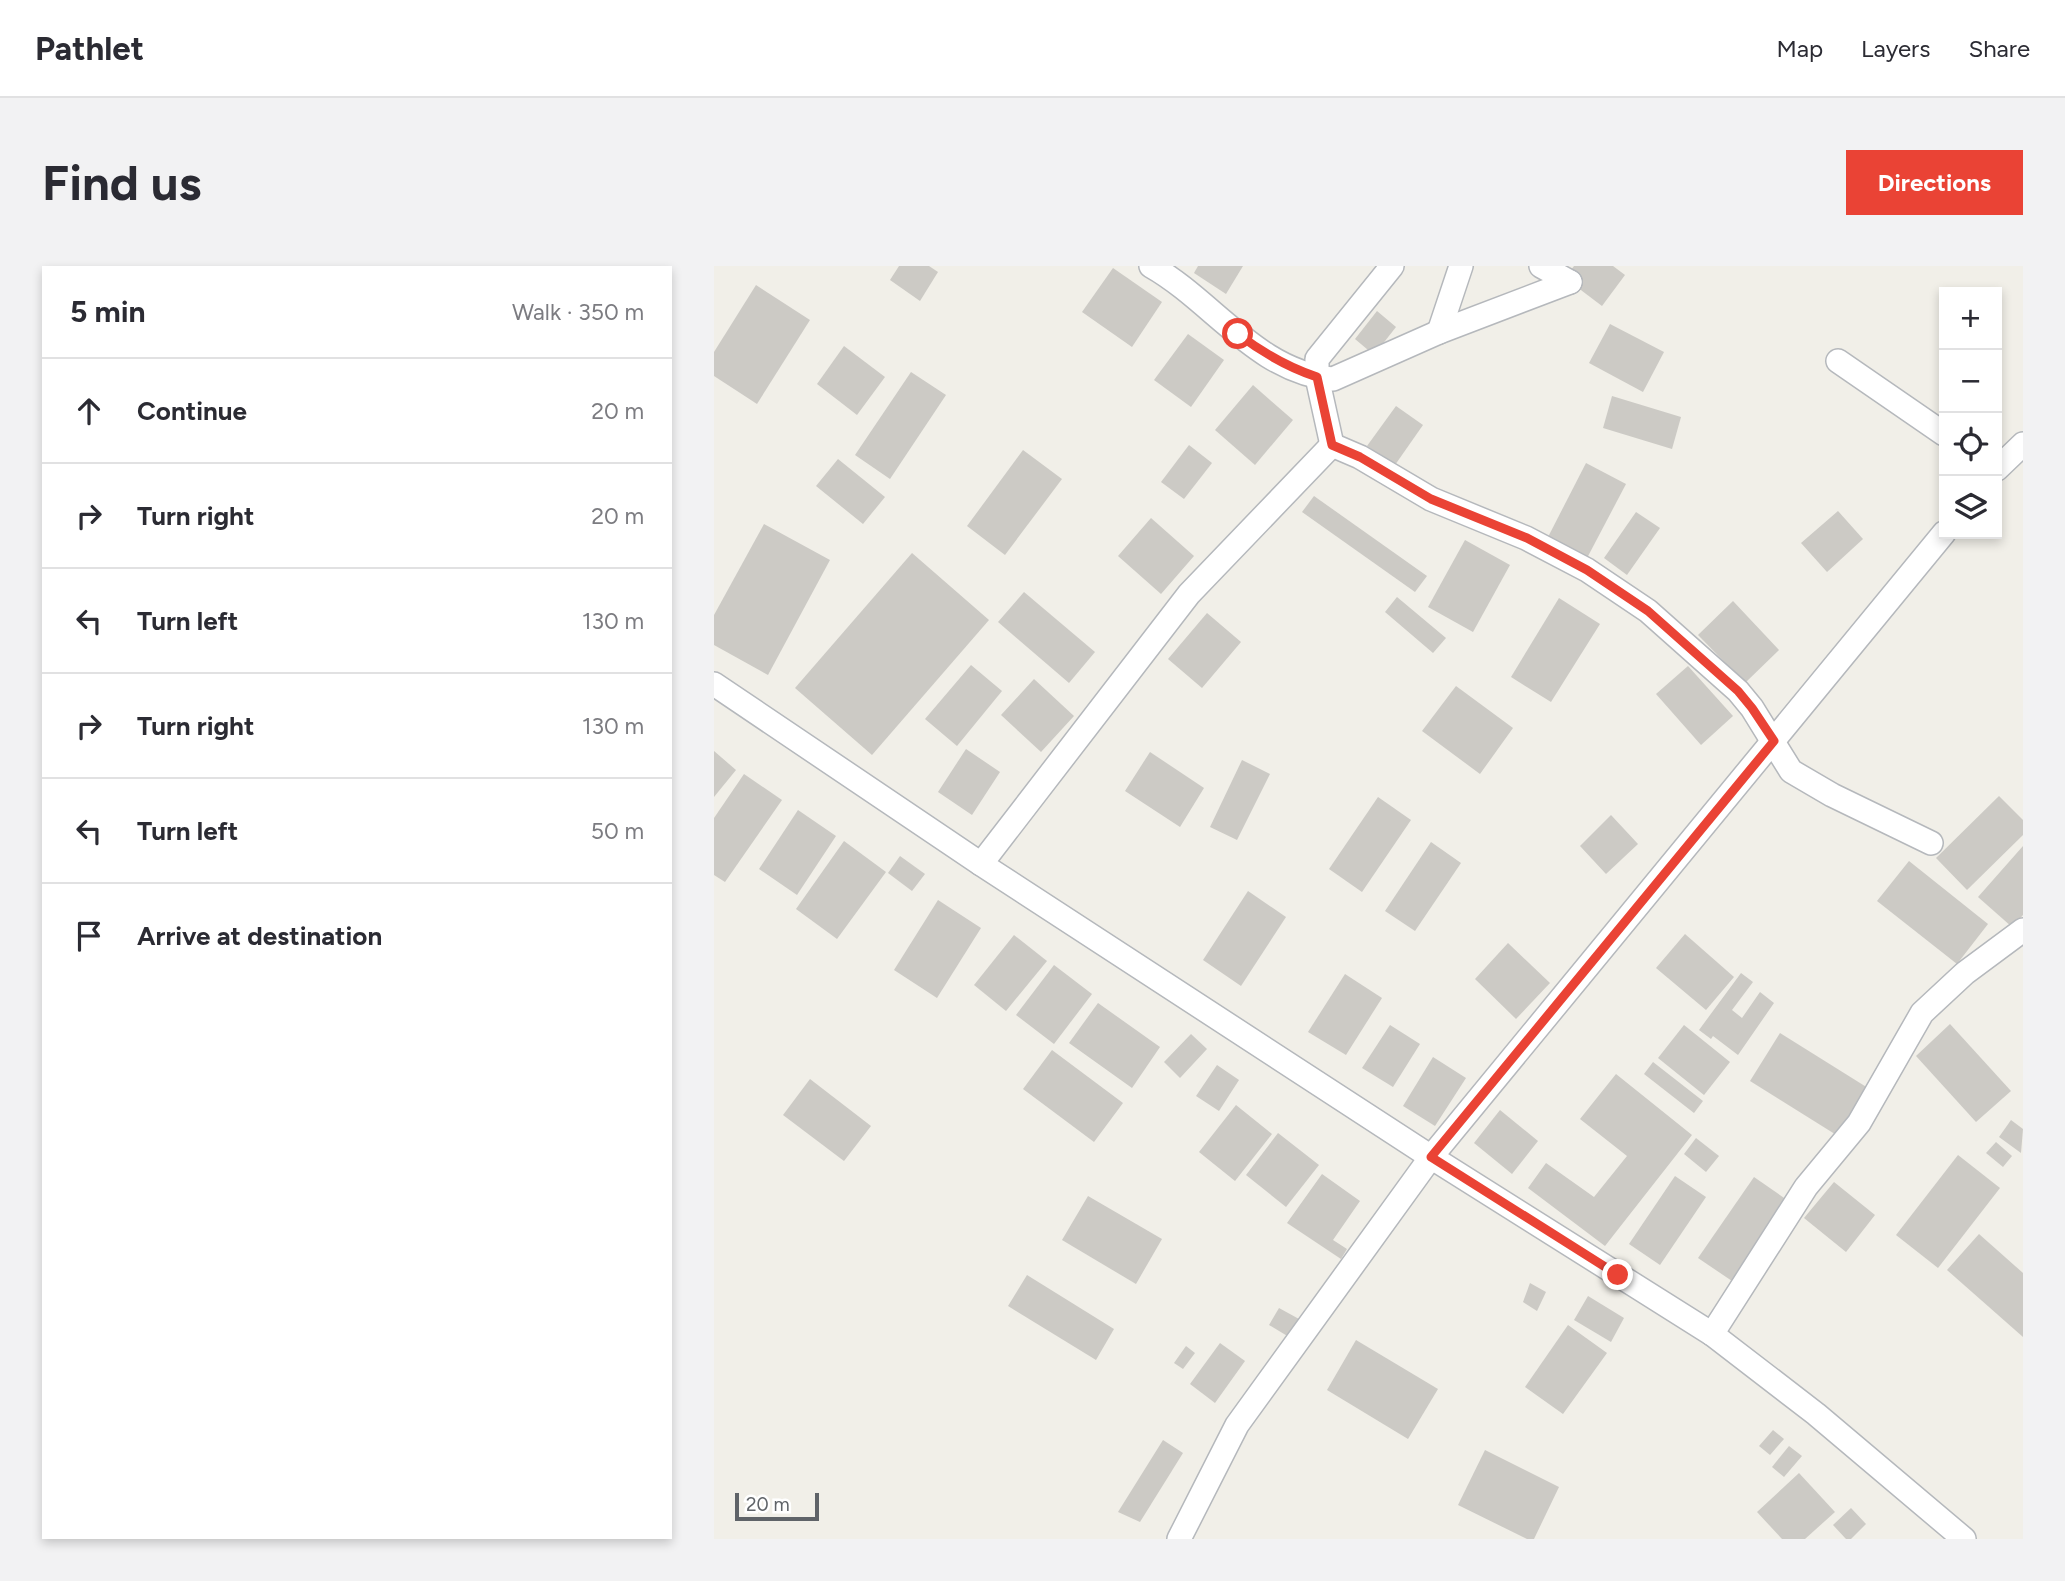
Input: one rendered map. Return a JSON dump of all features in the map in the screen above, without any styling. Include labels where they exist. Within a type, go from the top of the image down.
[{"type":"street","points":[[1332,445],[1317,377],[1317,359],[1392,266]]},
{"type":"street","points":[[1439,332],[1461,266]]},
{"type":"street","points":[[1159,268],[1268,356],[1292,369],[1333,379],[1439,332],[1570,282],[1541,266]]},
{"type":"street","points":[[1838,361],[1939,431]]},
{"type":"street","points":[[2002,464],[2023,444]]},
{"type":"street","points":[[1332,445],[1360,457],[1431,499],[1527,538],[1587,570],[1648,611],[1738,691],[1774,741],[1791,771],[1832,795],[1931,843]]},
{"type":"street","points":[[981,864],[1189,594],[1332,445]]},
{"type":"street","points":[[1179,1539],[1237,1425],[1431,1157],[1939,539]]},
{"type":"street","points":[[714,684],[981,864],[1431,1157],[1712,1334],[1826,1422],[1964,1539]]},
{"type":"street","points":[[1712,1334],[1805,1187],[1859,1123],[1922,1013],[1965,973],[2022,932]]},
{"type":"building","points":[[899,266],[929,266],[938,272],[920,301],[890,280]]},
{"type":"building","points":[[1198,266],[1243,266],[1226,294],[1194,273]]},
{"type":"building","points":[[1574,266],[1613,266],[1625,275],[1602,306],[1565,278]]},
{"type":"building","points":[[1113,268],[1162,302],[1132,347],[1082,312]]},
{"type":"building","points":[[756,285],[810,320],[757,404],[714,376],[714,352]]},
{"type":"building","points":[[1377,311],[1396,327],[1374,355],[1355,339]]},
{"type":"building","points":[[1610,324],[1664,352],[1643,392],[1589,363]]},
{"type":"building","points":[[1188,334],[1224,360],[1191,407],[1154,380]]},
{"type":"building","points":[[844,346],[885,377],[857,415],[817,384]]},
{"type":"building","points":[[911,372],[946,395],[890,479],[855,455]]},
{"type":"building","points":[[1253,385],[1293,420],[1255,465],[1215,430]]},
{"type":"building","points":[[1612,396],[1681,417],[1672,449],[1603,428]]},
{"type":"building","points":[[1396,406],[1423,425],[1395,465],[1367,446]]},
{"type":"building","points":[[1189,445],[1212,463],[1184,499],[1161,482]]},
{"type":"building","points":[[1023,450],[1062,479],[1005,555],[967,526]]},
{"type":"building","points":[[838,459],[885,497],[863,524],[816,486]]},
{"type":"building","points":[[1586,463],[1626,484],[1586,560],[1547,539]]},
{"type":"building","points":[[1314,496],[1427,576],[1415,592],[1302,512]]},
{"type":"building","points":[[1838,511],[1863,539],[1827,572],[1801,543]]},
{"type":"building","points":[[1636,512],[1660,528],[1627,575],[1604,558]]},
{"type":"building","points":[[1151,518],[1194,556],[1161,594],[1118,556]]},
{"type":"building","points":[[764,524],[830,560],[768,675],[714,645],[714,615]]},
{"type":"building","points":[[1465,540],[1510,565],[1473,632],[1428,607]]},
{"type":"building","points":[[912,553],[989,620],[872,755],[795,688]]},
{"type":"building","points":[[1024,592],[1095,652],[1069,683],[998,622]]},
{"type":"building","points":[[1397,597],[1446,638],[1433,653],[1385,612]]},
{"type":"building","points":[[1559,598],[1600,624],[1551,702],[1511,677]]},
{"type":"building","points":[[1733,601],[1779,650],[1745,683],[1698,635]]},
{"type":"building","points":[[1207,613],[1241,642],[1202,688],[1168,659]]},
{"type":"building","points":[[971,665],[1002,691],[957,746],[925,719]]},
{"type":"building","points":[[1688,666],[1733,716],[1701,745],[1656,694]]},
{"type":"building","points":[[1034,679],[1074,716],[1041,752],[1001,715]]},
{"type":"building","points":[[1456,686],[1513,728],[1480,774],[1422,731]]},
{"type":"building","points":[[966,749],[1000,772],[972,815],[938,792]]},
{"type":"building","points":[[714,751],[736,770],[714,797]]},
{"type":"building","points":[[1150,752],[1204,788],[1180,827],[1125,791]]},
{"type":"building","points":[[1242,760],[1270,774],[1237,840],[1210,827]]},
{"type":"building","points":[[744,774],[782,800],[725,882],[714,875],[714,818]]},
{"type":"building","points":[[1999,796],[2023,820],[2023,835],[1967,890],[1936,858]]},
{"type":"building","points":[[1378,797],[1411,820],[1362,892],[1329,869]]},
{"type":"building","points":[[798,810],[836,836],[797,895],[759,869]]},
{"type":"building","points":[[1611,815],[1638,844],[1606,874],[1580,846]]},
{"type":"building","points":[[844,841],[886,872],[837,939],[796,909]]},
{"type":"building","points":[[1431,842],[1461,863],[1415,931],[1385,911]]},
{"type":"building","points":[[2023,846],[2023,915],[2012,927],[1978,897]]},
{"type":"building","points":[[900,856],[925,874],[912,891],[888,873]]},
{"type":"building","points":[[1909,861],[1988,924],[1957,964],[1877,901]]},
{"type":"building","points":[[1248,891],[1286,917],[1241,986],[1203,960]]},
{"type":"building","points":[[938,900],[981,928],[937,998],[894,970]]},
{"type":"building","points":[[1685,934],[1734,977],[1706,1010],[1656,968]]},
{"type":"building","points":[[1014,935],[1047,961],[1006,1011],[974,985]]},
{"type":"building","points":[[1508,943],[1550,983],[1516,1019],[1475,979]]},
{"type":"building","points":[[1054,965],[1092,994],[1054,1044],[1016,1015]]},
{"type":"building","points":[[1741,973],[1753,982],[1732,1010],[1742,1018],[1760,992],[1774,1003],[1738,1055],[1713,1036],[1711,1039],[1699,1030]]},
{"type":"building","points":[[1345,974],[1382,998],[1346,1055],[1308,1032]]},
{"type":"building","points":[[1098,1003],[1160,1047],[1132,1088],[1069,1043]]},
{"type":"building","points":[[1950,1024],[2011,1091],[1976,1122],[1916,1056]]},
{"type":"building","points":[[1390,1025],[1420,1044],[1393,1087],[1362,1068]]},
{"type":"building","points":[[1684,1025],[1730,1062],[1704,1095],[1658,1058]]},
{"type":"building","points":[[1780,1033],[1868,1088],[1838,1136],[1750,1081]]},
{"type":"building","points":[[1191,1034],[1207,1049],[1180,1078],[1164,1062]]},
{"type":"building","points":[[1052,1050],[1123,1103],[1094,1142],[1023,1089]]},
{"type":"building","points":[[1433,1057],[1466,1078],[1435,1126],[1403,1106]]},
{"type":"building","points":[[1653,1062],[1703,1101],[1694,1113],[1644,1074]]},
{"type":"building","points":[[1217,1065],[1239,1080],[1219,1111],[1196,1096]]},
{"type":"building","points":[[1616,1074],[1692,1135],[1605,1246],[1528,1188],[1546,1163],[1594,1197],[1627,1156],[1580,1119]]},
{"type":"building","points":[[810,1079],[871,1126],[844,1161],[783,1115]]},
{"type":"building","points":[[1236,1105],[1272,1134],[1235,1181],[1199,1152]]},
{"type":"building","points":[[1500,1110],[1538,1141],[1512,1174],[1474,1143]]},
{"type":"building","points":[[2011,1120],[2023,1129],[2021,1153],[1999,1137]]},
{"type":"building","points":[[1278,1133],[1319,1165],[1286,1207],[1246,1175]]},
{"type":"building","points":[[1696,1138],[1719,1156],[1706,1172],[1684,1154]]},
{"type":"building","points":[[1996,1142],[2012,1156],[2003,1167],[1986,1153]]},
{"type":"building","points":[[1958,1155],[2000,1188],[1938,1268],[1896,1235]]},
{"type":"building","points":[[1322,1174],[1360,1201],[1333,1240],[1347,1249],[1341,1259],[1287,1223]]},
{"type":"building","points":[[1675,1176],[1706,1197],[1660,1265],[1629,1244]]},
{"type":"building","points":[[1754,1177],[1787,1200],[1732,1281],[1698,1258]]},
{"type":"building","points":[[1834,1182],[1875,1215],[1846,1252],[1804,1218]]},
{"type":"building","points":[[1088,1196],[1162,1239],[1136,1284],[1062,1240]]},
{"type":"building","points":[[1979,1234],[2023,1273],[2023,1337],[1947,1270]]},
{"type":"building","points":[[1027,1275],[1114,1329],[1096,1360],[1008,1306]]},
{"type":"building","points":[[1530,1283],[1546,1292],[1537,1311],[1523,1302]]},
{"type":"building","points":[[1588,1296],[1624,1318],[1611,1342],[1574,1320]]},
{"type":"building","points":[[1279,1308],[1299,1319],[1289,1337],[1269,1325]]},
{"type":"building","points":[[1568,1325],[1607,1353],[1563,1414],[1525,1387]]},
{"type":"building","points":[[1356,1340],[1438,1389],[1408,1439],[1327,1390]]},
{"type":"building","points":[[1220,1343],[1245,1361],[1215,1403],[1190,1384]]},
{"type":"building","points":[[1186,1346],[1195,1353],[1183,1369],[1174,1363]]},
{"type":"building","points":[[1773,1430],[1784,1439],[1770,1455],[1759,1446]]},
{"type":"building","points":[[1163,1440],[1183,1453],[1140,1522],[1118,1512]]},
{"type":"building","points":[[1789,1446],[1802,1456],[1784,1477],[1772,1467]]},
{"type":"building","points":[[1485,1450],[1559,1487],[1534,1539],[1527,1539],[1458,1505]]},
{"type":"building","points":[[1799,1473],[1835,1512],[1805,1539],[1782,1539],[1757,1512]]},
{"type":"building","points":[[1851,1508],[1866,1524],[1851,1539],[1846,1539],[1833,1525]]},
{"type":"route","points":[[1238,334],[1268,356],[1292,369],[1317,377],[1332,445],[1360,457],[1431,499],[1527,538],[1587,570],[1648,611],[1738,691],[1774,741],[1431,1157],[1618,1275]]}]
